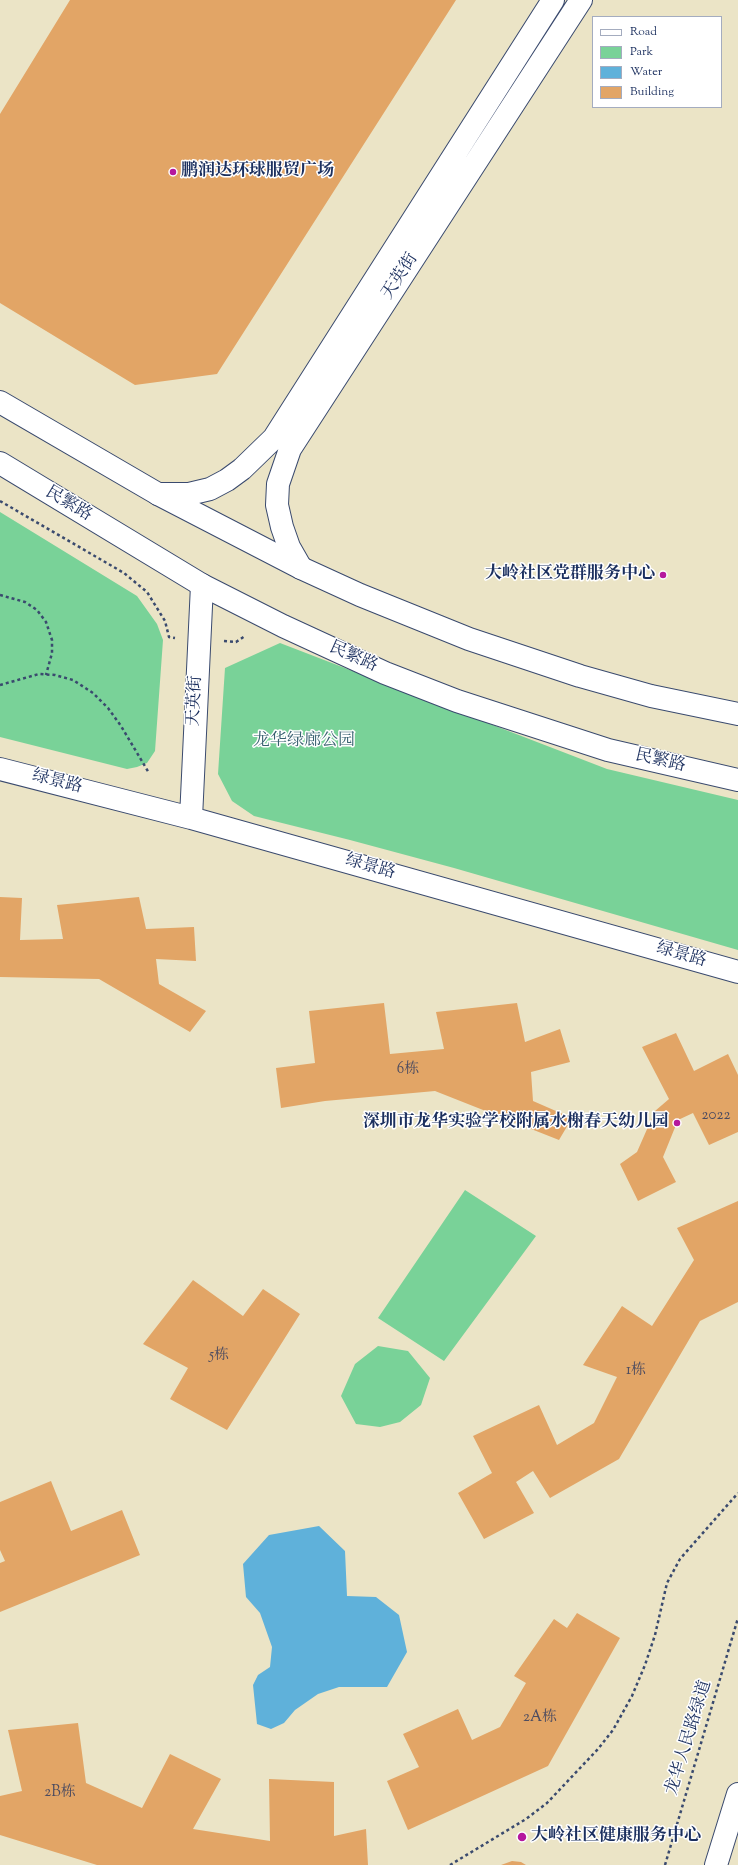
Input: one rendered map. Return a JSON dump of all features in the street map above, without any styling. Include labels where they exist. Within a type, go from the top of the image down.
[{"type":"street","name":"天英街","points":[[158,494],[189,494],[210,490],[242,469],[274,438],[553,0]]},
{"type":"street","name":"天英街","points":[[301,568],[289,547],[282,527],[277,504],[278,484],[290,448],[581,0]]},
{"type":"street","points":[[0,402],[158,494],[301,568],[415,617],[528,659],[651,696],[738,714]]},
{"type":"street","name":"民繁路","points":[[0,463],[202,585],[283,626],[372,666],[457,701],[608,750],[738,780]]},
{"type":"street","name":"天英街","points":[[190,818],[202,585]]},
{"type":"street","name":"绿景路","points":[[0,769],[190,818],[738,972]]},
{"type":"street","points":[[716,1865],[738,1794]]},
{"type":"path","points":[[0,501],[124,573],[147,592],[156,603],[165,621],[169,637]]},
{"type":"path","points":[[0,595],[25,602],[37,610],[46,622],[52,640],[52,653],[46,675]]},
{"type":"path","points":[[0,685],[39,674],[55,675],[73,680],[93,693],[122,726],[149,773]]},
{"type":"path","points":[[450,1865],[526,1819],[547,1803],[602,1745],[613,1730],[632,1696],[646,1665],[655,1635],[667,1583],[670,1577],[680,1559],[738,1493]]},
{"type":"path","name":"龙华人民路绿道","points":[[665,1865],[738,1618]]},
{"type":"green space","points":[[0,512],[137,596],[157,624],[163,640],[155,751],[147,763],[127,769],[0,737]]},
{"type":"green space","name":"龙华绿廊公园","points":[[280,643],[607,769],[738,800],[738,950],[454,868],[254,816],[232,801],[218,774],[225,668]]},
{"type":"green space","points":[[465,1190],[536,1236],[444,1361],[378,1318]]},
{"type":"green space","points":[[378,1346],[408,1351],[430,1378],[421,1405],[400,1422],[380,1427],[356,1424],[341,1396],[355,1364]]},
{"type":"water","points":[[319,1526],[345,1551],[347,1596],[376,1597],[399,1615],[407,1652],[387,1687],[339,1687],[318,1694],[295,1710],[284,1723],[271,1729],[257,1724],[253,1685],[258,1675],[270,1667],[272,1647],[260,1613],[246,1597],[243,1564],[269,1535]]},
{"type":"building","name":"鹏润达环球服贸广场","points":[[70,0],[456,0],[217,374],[135,385],[0,303],[0,114]]},
{"type":"building","points":[[0,897],[22,898],[20,940],[63,939],[57,905],[139,897],[146,929],[194,927],[196,961],[156,959],[159,984],[206,1011],[190,1032],[99,979],[0,977]]},
{"type":"building","points":[[384,1003],[390,1054],[444,1049],[436,1012],[517,1003],[525,1042],[560,1029],[570,1062],[531,1072],[533,1101],[572,1118],[559,1140],[435,1091],[325,1101],[281,1108],[276,1068],[315,1063],[309,1011]]},
{"type":"building","points":[[676,1033],[694,1071],[728,1054],[738,1075],[738,1132],[709,1145],[693,1113],[678,1120],[663,1157],[676,1182],[638,1201],[620,1164],[637,1152],[655,1111],[669,1099],[642,1047]]},
{"type":"building","points":[[738,1201],[738,1302],[700,1321],[619,1459],[550,1498],[533,1471],[516,1482],[534,1513],[484,1539],[458,1493],[492,1473],[473,1436],[539,1405],[557,1445],[594,1423],[617,1377],[583,1365],[622,1306],[652,1326],[694,1260],[677,1228]]},
{"type":"building","points":[[193,1280],[243,1316],[263,1289],[300,1314],[227,1430],[170,1399],[188,1368],[143,1344]]},
{"type":"building","points":[[51,1481],[71,1531],[122,1510],[140,1555],[0,1612],[0,1563],[5,1561],[0,1550],[0,1502]]},
{"type":"building","points":[[577,1613],[620,1638],[548,1766],[408,1830],[387,1781],[419,1767],[403,1734],[458,1709],[472,1740],[500,1727],[526,1683],[514,1676],[554,1619],[567,1628]]},
{"type":"building","points":[[78,1723],[86,1783],[142,1808],[170,1754],[221,1779],[193,1829],[270,1841],[269,1779],[334,1782],[334,1836],[366,1829],[368,1865],[97,1865],[0,1835],[0,1796],[22,1791],[8,1730]]},
{"type":"building","points":[[512,1861],[521,1862],[526,1865],[501,1865]]},
{"type":"place","name":"鹏润达环球服贸广场","points":[[173,172]]},
{"type":"place","name":"大岭社区党群服务中心","points":[[663,575]]},
{"type":"place","name":"深圳市龙华实验学校附属水榭春天幼儿园","points":[[677,1123]]},
{"type":"place","name":"大岭社区健康服务中心","points":[[522,1837]]}]
